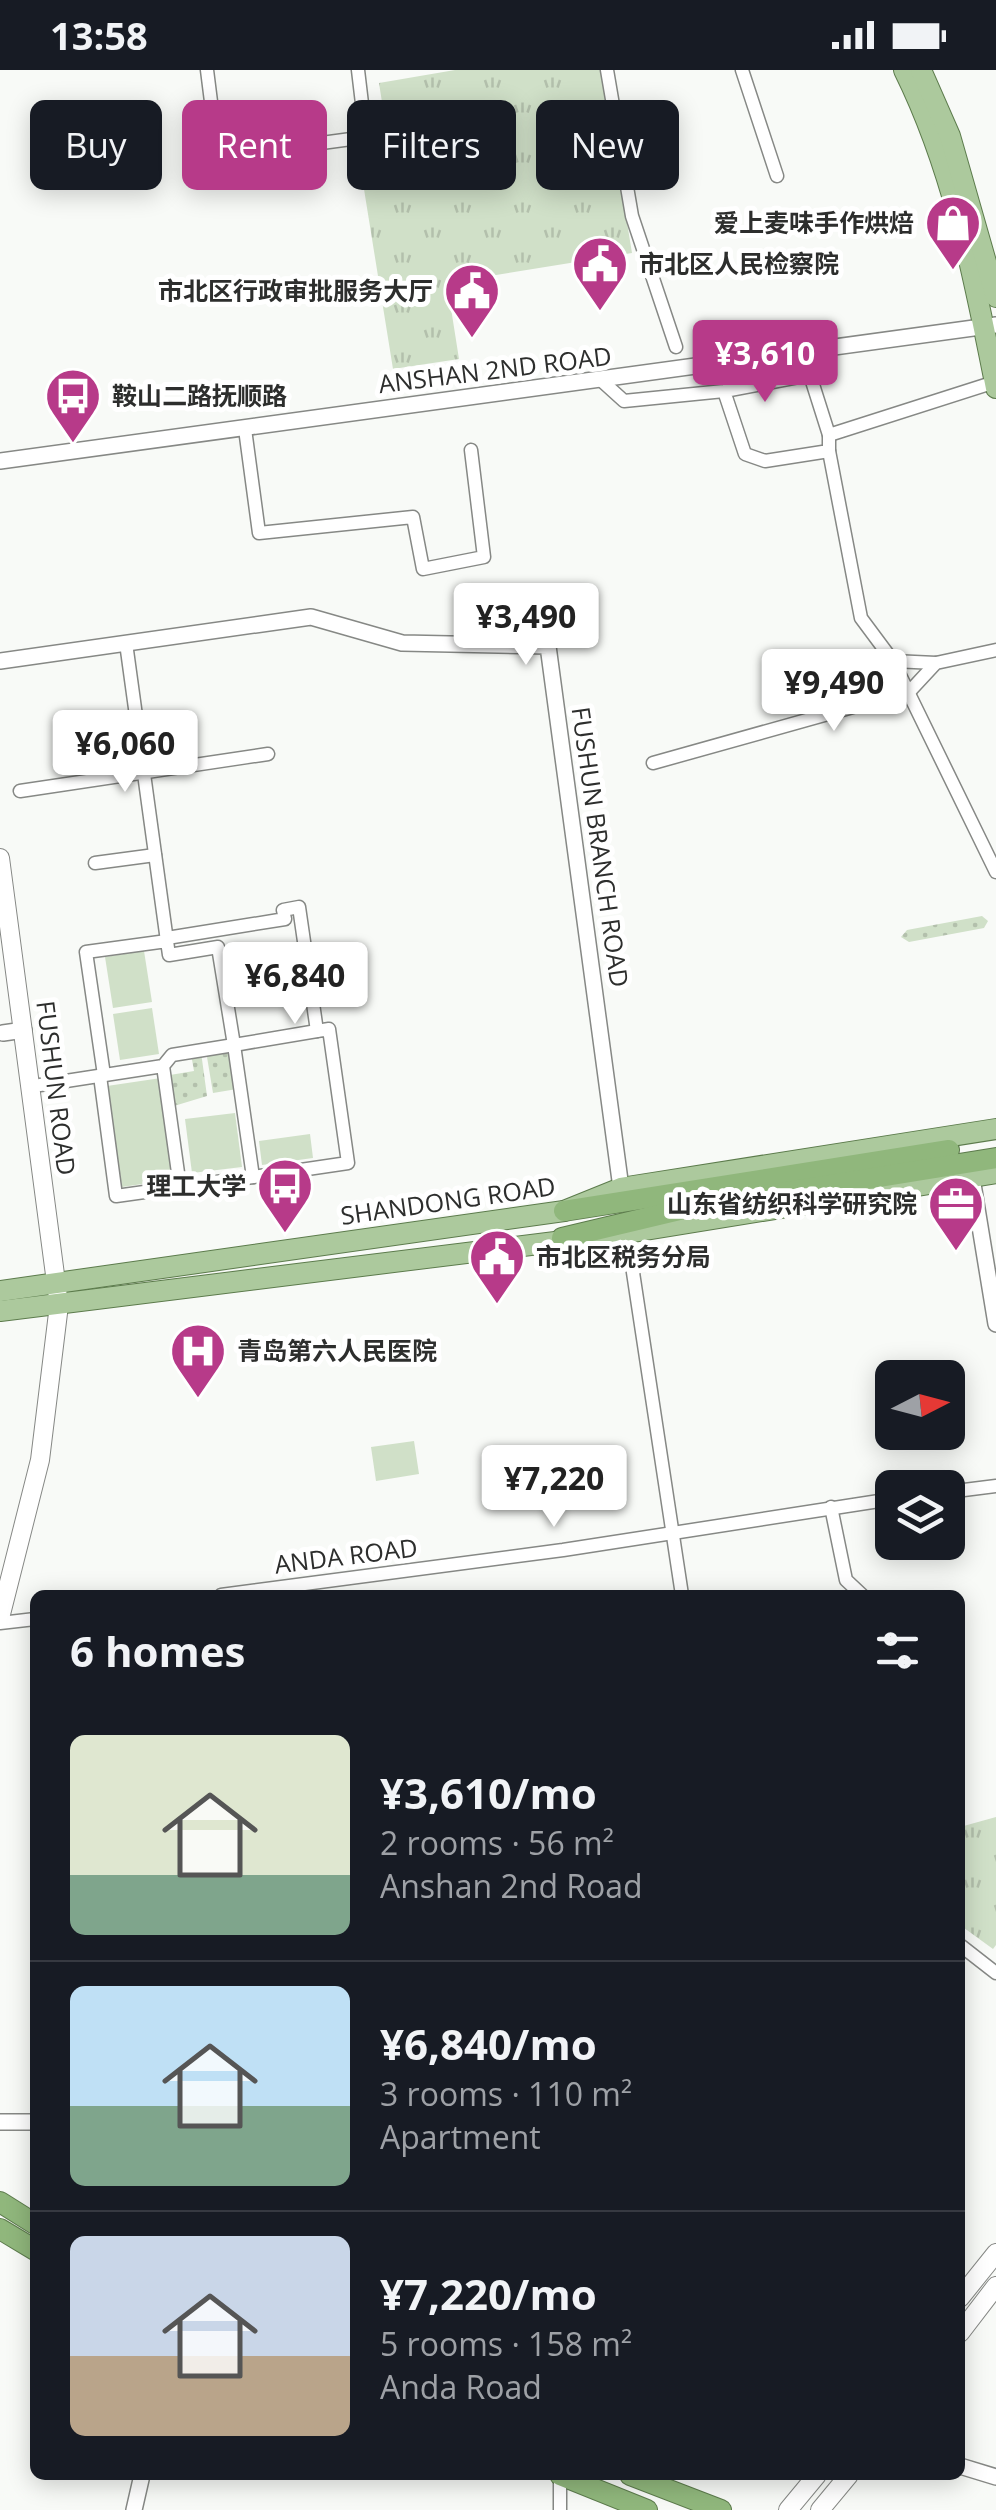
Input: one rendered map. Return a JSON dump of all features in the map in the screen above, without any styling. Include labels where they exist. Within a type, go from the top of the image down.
[{"type":"highway","points":[[562,1238],[686,1200],[996,1144]]},
{"type":"highway","points":[[564,1211],[686,1200],[996,1158]]},
{"type":"highway","points":[[0,2202],[30,2221]]},
{"type":"highway","points":[[0,2229],[30,2247]]},
{"type":"highway","points":[[572,2480],[647,2510]]},
{"type":"highway","points":[[643,2480],[720,2510]]},
{"type":"main road","points":[[904,70],[954,197],[990,326],[995,385]]},
{"type":"main road","points":[[922,70],[950,136],[996,297]]},
{"type":"main road","name":"FUSHUN ROAD","points":[[0,858],[24,1030],[36,1086],[59,1305],[40,1460],[0,1620]]},
{"type":"main road","name":"SHANDONG ROAD","points":[[7,1287],[564,1211],[620,1188],[996,1129]]},
{"type":"main road","name":"SHANDONG ROAD","points":[[0,1315],[562,1238],[627,1233],[996,1173]]},
{"type":"main road","points":[[965,2292],[996,2253]]},
{"type":"main road","points":[[965,2326],[996,2286]]},
{"type":"main road","points":[[788,2510],[814,2480]]},
{"type":"main road","points":[[820,2510],[845,2480]]},
{"type":"street","points":[[207,70],[218,157],[347,140]]},
{"type":"street","points":[[358,70],[362,100]]},
{"type":"street","points":[[607,70],[632,216],[676,348]]},
{"type":"street","points":[[742,70],[777,176]]},
{"type":"street","name":"ANSHAN 2ND ROAD","points":[[0,460],[603,382],[990,326]]},
{"type":"street","points":[[603,382],[624,400],[724,391],[810,375],[829,435],[862,618],[910,691],[996,872]]},
{"type":"street","points":[[829,435],[995,385]]},
{"type":"street","points":[[724,391],[746,454],[765,461],[829,451]]},
{"type":"street","points":[[244,429],[259,534],[413,517],[423,569],[484,557],[472,450]]},
{"type":"street","name":"FUSHUN BRANCH ROAD","points":[[0,660],[312,617],[402,643],[548,646],[620,1188]]},
{"type":"street","points":[[126,643],[170,955],[218,948],[254,1177]]},
{"type":"street","points":[[893,660],[936,663],[996,650]]},
{"type":"street","points":[[652,763],[910,691],[936,663]]},
{"type":"street","points":[[20,791],[268,754]]},
{"type":"street","points":[[95,863],[155,855]]},
{"type":"street","points":[[36,1086],[102,1076],[163,1066],[172,1055],[234,1046],[329,1029],[348,1162],[116,1196],[102,1076],[86,952],[284,920],[283,910],[299,907],[317,1031]]},
{"type":"street","points":[[3,1032],[24,1030]]},
{"type":"street","points":[[163,1066],[180,1187]]},
{"type":"street","points":[[972,1178],[996,1324]]},
{"type":"street","points":[[627,1233],[681,1590]]},
{"type":"street","points":[[965,1490],[996,1486]]},
{"type":"street","name":"ANDA ROAD","points":[[258,1590],[672,1534],[875,1501]]},
{"type":"street","points":[[832,1507],[846,1580],[857,1590]]},
{"type":"street","points":[[0,1620],[30,1619]]},
{"type":"street","points":[[965,1949],[996,1972]]},
{"type":"street","points":[[0,2122],[30,2122]]},
{"type":"street","points":[[965,2468],[996,2477]]},
{"type":"street","points":[[134,2510],[141,2480]]},
{"type":"street","points":[[560,2480],[560,2510]]},
{"type":"green space","points":[[455,70],[602,70],[607,100],[536,100],[536,190],[622,190],[632,253],[447,283],[459,359],[393,369],[364,190],[516,190],[516,100],[382,100],[379,83]]},
{"type":"green space","points":[[982,916],[988,921],[984,928],[909,942],[901,937],[907,930]]},
{"type":"green space","points":[[144,951],[152,1002],[113,1008],[105,957]]},
{"type":"green space","points":[[152,1008],[159,1054],[120,1060],[113,1014]]},
{"type":"green space","points":[[231,1047],[237,1089],[213,1093],[206,1051]]},
{"type":"green space","points":[[201,1052],[207,1096],[174,1106],[170,1075],[194,1071],[191,1054]]},
{"type":"green space","points":[[161,1078],[176,1179],[122,1187],[107,1086]]},
{"type":"green space","points":[[235,1113],[242,1167],[192,1173],[185,1119]]},
{"type":"green space","points":[[310,1134],[313,1158],[262,1165],[259,1141]]},
{"type":"green space","points":[[414,1441],[419,1474],[376,1481],[371,1447]]},
{"type":"green space","points":[[996,1817],[993,1949],[965,1929],[965,1826]]},
{"type":"place","name":"爱上麦味手作烘焙","points":[[953,272]]},
{"type":"place","name":"市北区人民检察院","points":[[600,313]]},
{"type":"place","name":"市北区行政审批服务大厅","points":[[472,340]]},
{"type":"place","name":"鞍山二路抚顺路","points":[[73,445]]},
{"type":"place","name":"理工大学","points":[[285,1235]]},
{"type":"place","name":"山东省纺织科学研究院","points":[[956,1253]]},
{"type":"place","name":"市北区税务分局","points":[[497,1306]]},
{"type":"place","name":"青岛第六人民医院","points":[[198,1400]]}]
